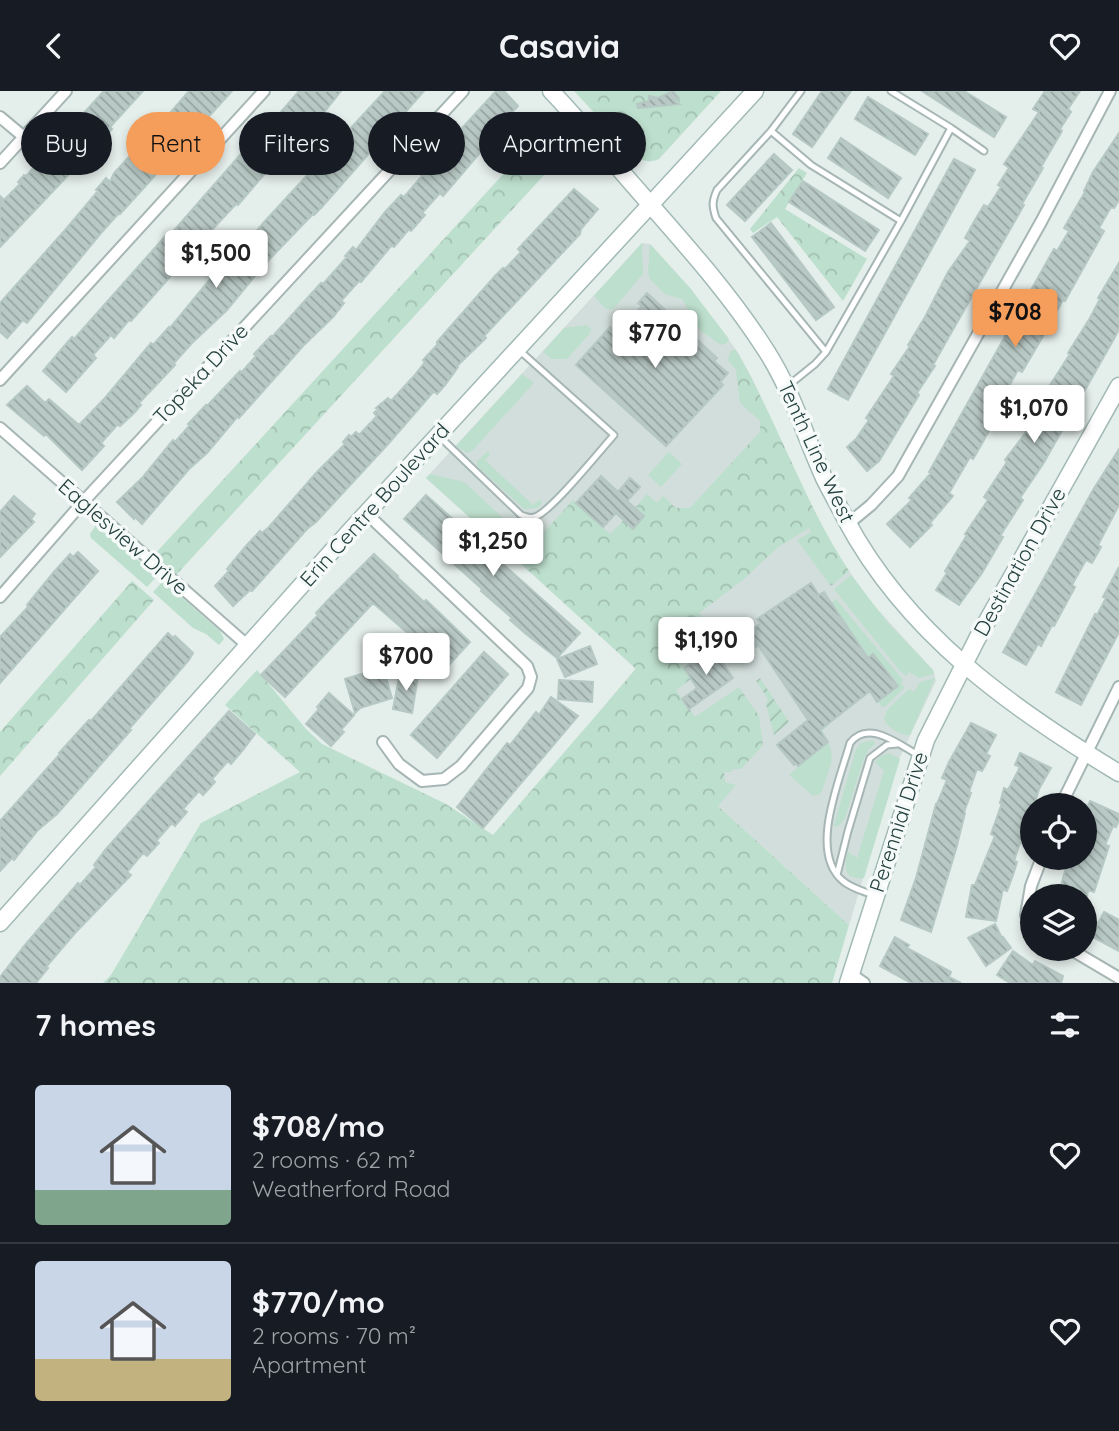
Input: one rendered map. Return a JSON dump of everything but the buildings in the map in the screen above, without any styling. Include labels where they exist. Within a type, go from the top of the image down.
[{"type":"street","points":[[47,112],[66,91]]},
{"type":"street","points":[[0,380],[264,91]]},
{"type":"street","name":"Topeka Drive","points":[[0,597],[83,502],[463,91]]},
{"type":"street","name":"Tenth Line West","points":[[551,91],[740,310],[786,386],[824,477],[848,524],[902,602],[964,666],[1014,704],[1119,773]]},
{"type":"street","name":"Erin Centre Boulevard","points":[[0,923],[366,513],[755,91]]},
{"type":"street","points":[[848,524],[871,505],[898,476],[1041,222],[1110,91]]},
{"type":"street","points":[[0,117],[21,134]]},
{"type":"street","points":[[0,163],[21,140]]},
{"type":"street","name":"Destination Drive","points":[[964,666],[1119,386]]},
{"type":"street","name":"Eaglesview Drive","points":[[0,428],[247,645]]},
{"type":"street","points":[[366,513],[527,666],[531,677],[528,688],[495,727],[461,766],[444,779],[422,781],[399,764],[383,743]]},
{"type":"street","name":"Perennial Drive","points":[[854,980],[876,896],[919,756],[964,666]]},
{"type":"street","points":[[1067,793],[1119,687]]},
{"type":"street","points":[[1087,961],[1111,978]]},
{"type":"lane","points":[[801,91],[771,131],[718,190],[712,200],[712,208],[716,218],[826,352]]},
{"type":"lane","points":[[891,91],[984,151]]},
{"type":"lane","points":[[786,386],[816,364],[826,352],[951,128]]},
{"type":"lane","points":[[771,131],[811,165],[901,221]]},
{"type":"lane","points":[[438,435],[521,515],[531,518],[540,515],[554,502],[614,435],[517,348]]},
{"type":"lane","points":[[876,896],[846,883],[837,875],[829,861],[826,845],[827,829],[850,743],[860,734],[873,732],[919,756]]},
{"type":"lane","points":[[837,875],[870,758],[887,745],[897,744]]},
{"type":"shaded area","points":[[642,243],[650,244],[690,288],[737,351],[832,546],[870,601],[933,670],[936,681],[899,759],[849,925],[606,704],[636,668],[426,478]]},
{"type":"green space","points":[[574,91],[721,91],[659,159],[651,161],[646,160],[646,112],[594,112]]},
{"type":"green space","points":[[799,168],[807,173],[785,209],[867,259],[843,301],[777,217],[753,233],[750,229]]},
{"type":"green space","points":[[502,175],[544,175],[177,574],[154,555]]},
{"type":"green space","points":[[642,243],[643,274],[613,309],[606,309],[594,296]]},
{"type":"green space","points":[[650,244],[690,288],[729,339],[727,343],[721,345],[700,330],[682,299],[665,294],[650,279]]},
{"type":"green space","points":[[587,325],[591,329],[590,333],[567,359],[551,359],[543,352],[564,328]]},
{"type":"green space","points":[[731,350],[736,350],[751,377],[818,517],[849,571],[831,586],[797,540],[811,532],[809,528],[778,547],[743,580],[699,613],[704,620],[692,653],[680,662],[691,679],[676,690],[695,717],[739,687],[759,716],[763,745],[741,769],[724,772],[725,782],[736,785],[718,806],[849,925],[832,983],[103,983],[111,975],[201,823],[300,772],[225,705],[257,670],[306,729],[322,744],[446,804],[493,835],[636,669],[518,561],[573,500],[610,534],[624,520],[632,528],[644,516],[635,508],[647,494],[657,503],[663,496],[676,508],[690,508],[760,432],[760,421],[740,403],[736,370],[728,360]]},
{"type":"green space","points":[[522,374],[534,383],[473,450],[467,453],[456,446]]},
{"type":"green space","points":[[488,451],[490,454],[485,460],[533,505],[540,499],[542,503],[537,508],[524,509],[477,466],[477,461]]},
{"type":"green space","points":[[669,452],[682,464],[661,487],[648,475]]},
{"type":"green space","points":[[430,474],[464,482],[532,545],[518,561],[426,478]]},
{"type":"green space","points":[[96,525],[157,576],[147,587],[91,538],[90,534]]},
{"type":"green space","points":[[851,575],[888,623],[934,674],[919,678],[909,672],[906,676],[900,671],[834,589]]},
{"type":"green space","points":[[132,581],[154,600],[0,776],[0,732]]},
{"type":"green space","points":[[163,581],[220,631],[224,639],[219,645],[193,628],[153,592]]},
{"type":"green space","points":[[836,599],[903,680],[901,684],[905,687],[885,707],[878,701],[898,685],[873,654],[868,658],[831,603]]},
{"type":"green space","points":[[760,678],[789,722],[774,735],[766,704],[768,699],[756,681]]},
{"type":"green space","points":[[935,678],[910,735],[888,725],[884,719],[887,710],[909,689],[914,692],[920,682]]},
{"type":"green space","points":[[831,723],[822,731],[827,740],[832,754],[830,767],[822,791],[813,796],[789,775],[827,742],[820,730]]},
{"type":"green space","points":[[873,740],[875,744],[864,758],[845,818],[835,827],[856,749],[861,743]]},
{"type":"green space","points":[[889,753],[900,759],[864,878],[852,877],[846,868],[848,852],[857,858],[884,771],[875,762]]}]
